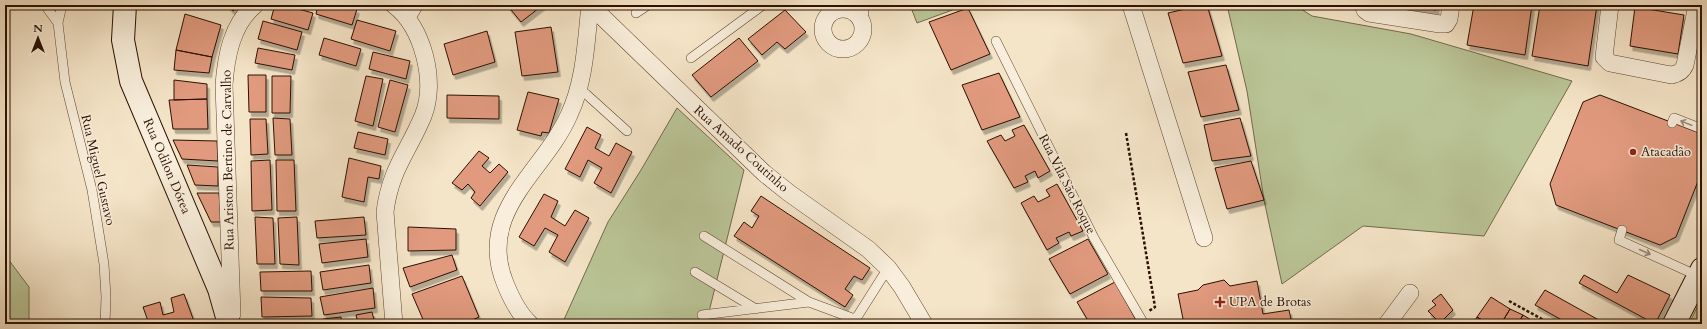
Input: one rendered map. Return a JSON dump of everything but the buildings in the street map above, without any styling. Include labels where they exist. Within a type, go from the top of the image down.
[{"type":"street","name":"Rua Odilon Dórea","points":[[125,5],[123,40],[131,81],[219,289],[230,324]]},
{"type":"street","name":"Rua Ariston Bertino de Carvalho","points":[[230,324],[224,85],[225,71],[234,33],[246,14],[255,5]]},
{"type":"street","points":[[394,5],[410,22],[420,40],[424,54],[428,84],[428,95],[423,116],[396,168],[387,196],[385,218],[394,324]]},
{"type":"street","points":[[530,324],[524,318],[511,298],[502,276],[499,254],[499,234],[505,214],[514,196],[555,140],[569,116],[579,90],[590,5]]},
{"type":"street","name":"Rua Amado Coutinho","points":[[590,5],[764,173],[789,193],[868,249],[888,268],[902,287],[924,324]]},
{"type":"street","points":[[1131,5],[1204,238]]},
{"type":"street","points":[[1363,5],[1365,10],[1370,13],[1440,24],[1446,24],[1449,19],[1450,5]]},
{"type":"street","points":[[1610,5],[1604,57],[1607,61],[1610,63],[1671,75],[1682,71],[1685,65],[1697,5]]},
{"type":"street","points":[[832,9],[849,10],[860,18],[863,31],[857,43],[852,46],[838,48],[832,45],[824,34],[826,20],[832,9]]},
{"type":"street","points":[[1674,324],[1700,272]]},
{"type":"street","points":[[1387,324],[1410,293]]},
{"type":"lane","points":[[45,5],[58,23]]},
{"type":"lane","points":[[58,23],[62,5]]},
{"type":"lane","points":[[410,22],[419,5]]},
{"type":"lane","points":[[636,14],[648,5]]},
{"type":"lane","points":[[691,58],[763,5]]},
{"type":"lane","points":[[862,24],[864,5]]},
{"type":"lane","name":"Rua Miguel Gustavo","points":[[58,23],[65,82],[74,123],[92,190],[100,237],[104,271],[105,324]]},
{"type":"lane","name":"Rua Vila São Roque","points":[[996,41],[1094,238],[1142,320]]},
{"type":"lane","points":[[579,90],[586,94],[627,131]]},
{"type":"lane","points":[[1672,123],[1674,118],[1702,129]]},
{"type":"lane","points":[[1622,230],[1619,240],[1700,272]]},
{"type":"lane","points":[[704,236],[809,302],[855,318],[888,268]]},
{"type":"lane","points":[[695,272],[756,309]]},
{"type":"lane","points":[[702,315],[809,302]]},
{"type":"path","points":[[1126,133],[1155,307],[1142,320]]},
{"type":"path","points":[[1509,301],[1551,324]]},
{"type":"green space","points":[[910,5],[966,5],[917,23]]},
{"type":"green space","points":[[1227,5],[1295,5],[1312,16],[1411,34],[1572,81],[1484,236],[1363,226],[1282,284],[1264,200],[1247,91]]},
{"type":"green space","points":[[677,108],[744,170],[706,324],[562,324],[608,222],[641,170]]},
{"type":"green space","points":[[5,255],[29,287],[29,324],[5,324]]},
{"type":"green space","points":[[1702,297],[1702,324],[1689,324]]},
{"type":"place","name":"Atacadão","points":[[1633,152]]},
{"type":"place","name":"UPA de Brotas","points":[[1220,302]]}]
